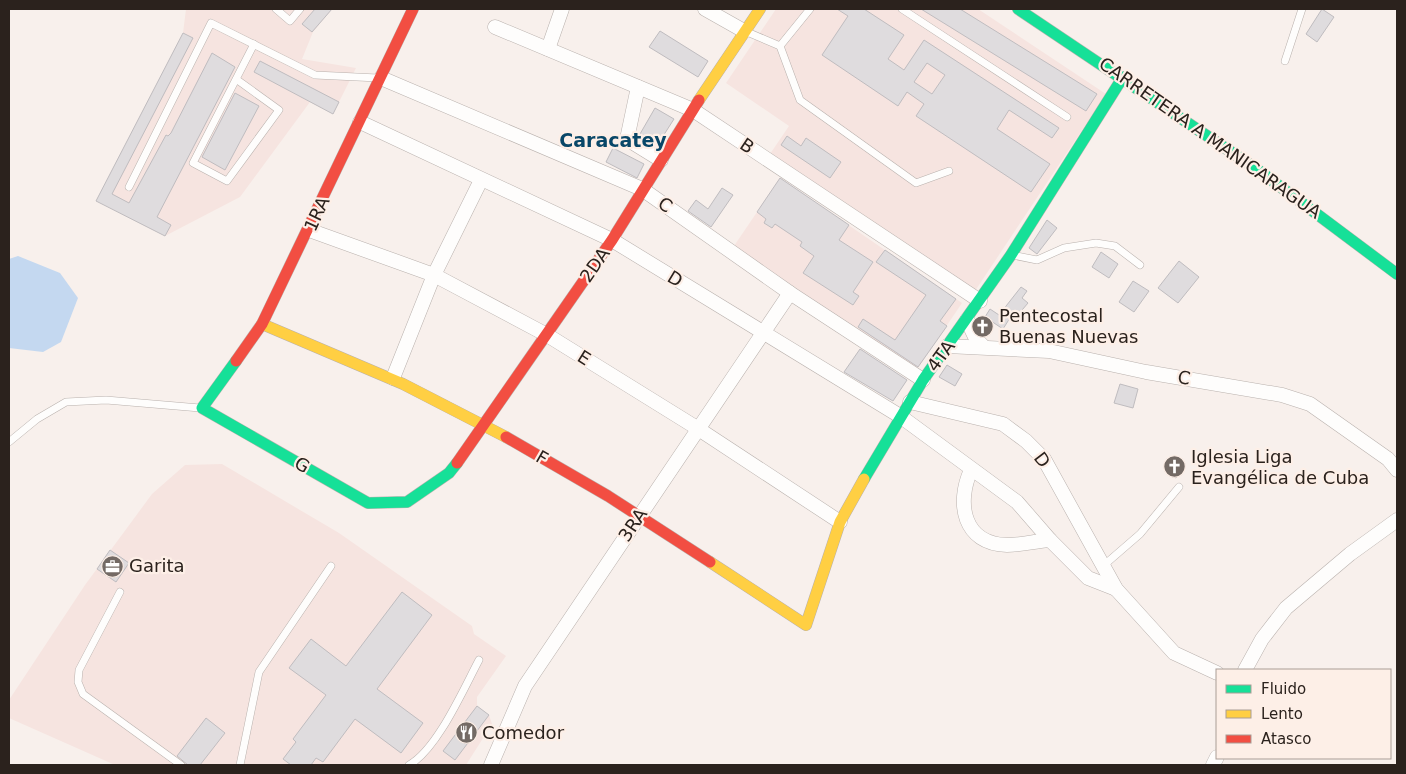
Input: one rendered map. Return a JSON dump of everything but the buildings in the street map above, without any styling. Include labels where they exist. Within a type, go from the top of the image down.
[{"type":"street","name":"1RA","points":[[202,408],[262,324],[309,230],[413,9]]},
{"type":"street","points":[[548,49],[562,9]]},
{"type":"street","points":[[705,9],[744,31]]},
{"type":"street","name":"2DA","points":[[407,502],[449,473],[486,425],[612,240],[642,189],[760,9]]},
{"type":"street","name":"CARRETERA A MANICARAGUA","points":[[1018,9],[1123,77],[1263,173],[1397,274]]},
{"type":"street","name":"B","points":[[495,27],[693,110],[980,301]]},
{"type":"street","name":"4TA","points":[[806,625],[840,522],[900,416],[1011,255],[1123,77]]},
{"type":"street","name":"C","points":[[381,78],[642,189],[790,293],[923,380]]},
{"type":"street","points":[[638,87],[627,139],[661,160]]},
{"type":"street","name":"D","points":[[360,122],[612,240],[900,416],[972,470],[990,480],[1017,502],[1050,540],[1088,578],[1116,589]]},
{"type":"street","points":[[393,378],[434,276],[482,180]]},
{"type":"street","name":"E","points":[[309,230],[434,276],[547,335],[697,428],[840,522]]},
{"type":"street","name":"3RA","points":[[491,765],[525,686],[697,428],[790,293]]},
{"type":"street","points":[[967,320],[976,339],[984,347]]},
{"type":"street","name":"F","points":[[262,324],[393,378],[486,425],[640,515],[806,625]]},
{"type":"street","name":"C","points":[[948,346],[1049,351],[1146,372],[1282,395],[1310,404],[1388,459],[1397,470]]},
{"type":"street","name":"D","points":[[910,402],[1003,424],[1026,441],[1044,459],[1116,589],[1174,653],[1216,673]]},
{"type":"street","name":"G","points":[[202,408],[368,503],[407,502]]},
{"type":"street","points":[[972,470],[966,481],[963,506],[970,526],[979,536],[990,542],[1008,545],[1050,540]]},
{"type":"street","points":[[1246,669],[1262,639],[1286,608],[1350,554],[1397,520]]},
{"type":"lane","points":[[276,9],[290,21],[300,9]]},
{"type":"lane","points":[[780,46],[810,9]]},
{"type":"lane","points":[[902,9],[1066,117]]},
{"type":"lane","points":[[1285,61],[1302,9]]},
{"type":"lane","points":[[128,188],[211,23],[315,75],[381,78]]},
{"type":"lane","points":[[744,31],[780,46],[800,100],[916,183],[949,171]]},
{"type":"lane","points":[[236,79],[279,110],[227,181],[193,163],[236,79],[254,44]]},
{"type":"lane","points":[[1011,255],[1037,260],[1064,248],[1096,243],[1115,246],[1140,265]]},
{"type":"lane","points":[[9,442],[37,419],[66,402],[106,400],[202,408]]},
{"type":"lane","points":[[1103,566],[1140,534],[1179,486]]},
{"type":"lane","points":[[240,765],[260,672],[331,566]]},
{"type":"lane","points":[[120,592],[79,670],[78,682],[83,694],[181,765]]},
{"type":"lane","points":[[409,765],[416,761],[444,727],[480,660]]},
{"type":"shaded area","points":[[186,9],[332,9],[313,32],[302,59],[356,68],[333,114],[310,102],[240,197],[165,236],[96,201],[183,33]]},
{"type":"shaded area","points":[[776,9],[978,9],[1106,94],[975,291],[770,154],[789,126],[726,83]]},
{"type":"shaded area","points":[[780,178],[962,303],[916,371],[734,246]]},
{"type":"shaded area","points":[[222,464],[339,533],[472,626],[474,634],[506,656],[477,697],[477,706],[489,715],[492,724],[466,765],[115,765],[9,718],[9,700],[85,585],[152,494],[185,465]]},
{"type":"water","points":[[18,256],[60,273],[78,298],[61,342],[43,352],[9,348],[9,259]]},
{"type":"traffic: fast","points":[[1018,9],[1258,170],[1397,274]]},
{"type":"traffic: fast","points":[[864,479],[923,380],[1011,255],[1123,77]]},
{"type":"traffic: fast","points":[[236,361],[202,408],[368,503],[407,502],[449,473],[457,463]]},
{"type":"traffic: slow","points":[[699,100],[760,9]]},
{"type":"traffic: slow","points":[[262,324],[403,384],[506,437]]},
{"type":"traffic: slow","points":[[710,562],[806,625],[840,522],[864,479]]},
{"type":"traffic: jam","points":[[236,361],[262,324],[413,9]]},
{"type":"traffic: jam","points":[[457,463],[612,240],[699,100]]},
{"type":"traffic: jam","points":[[506,437],[608,496],[710,562]]},
{"type":"place","name":"Pentecostal Buenas Nuevas","points":[[983,326]]},
{"type":"place","name":"Iglesia Liga Evangélica de Cuba","points":[[1175,467]]},
{"type":"place","name":"Garita","points":[[113,566]]},
{"type":"place","name":"Comedor","points":[[466,733]]},
{"type":"district","name":"Caracatey","points":[[613,140]]}]
